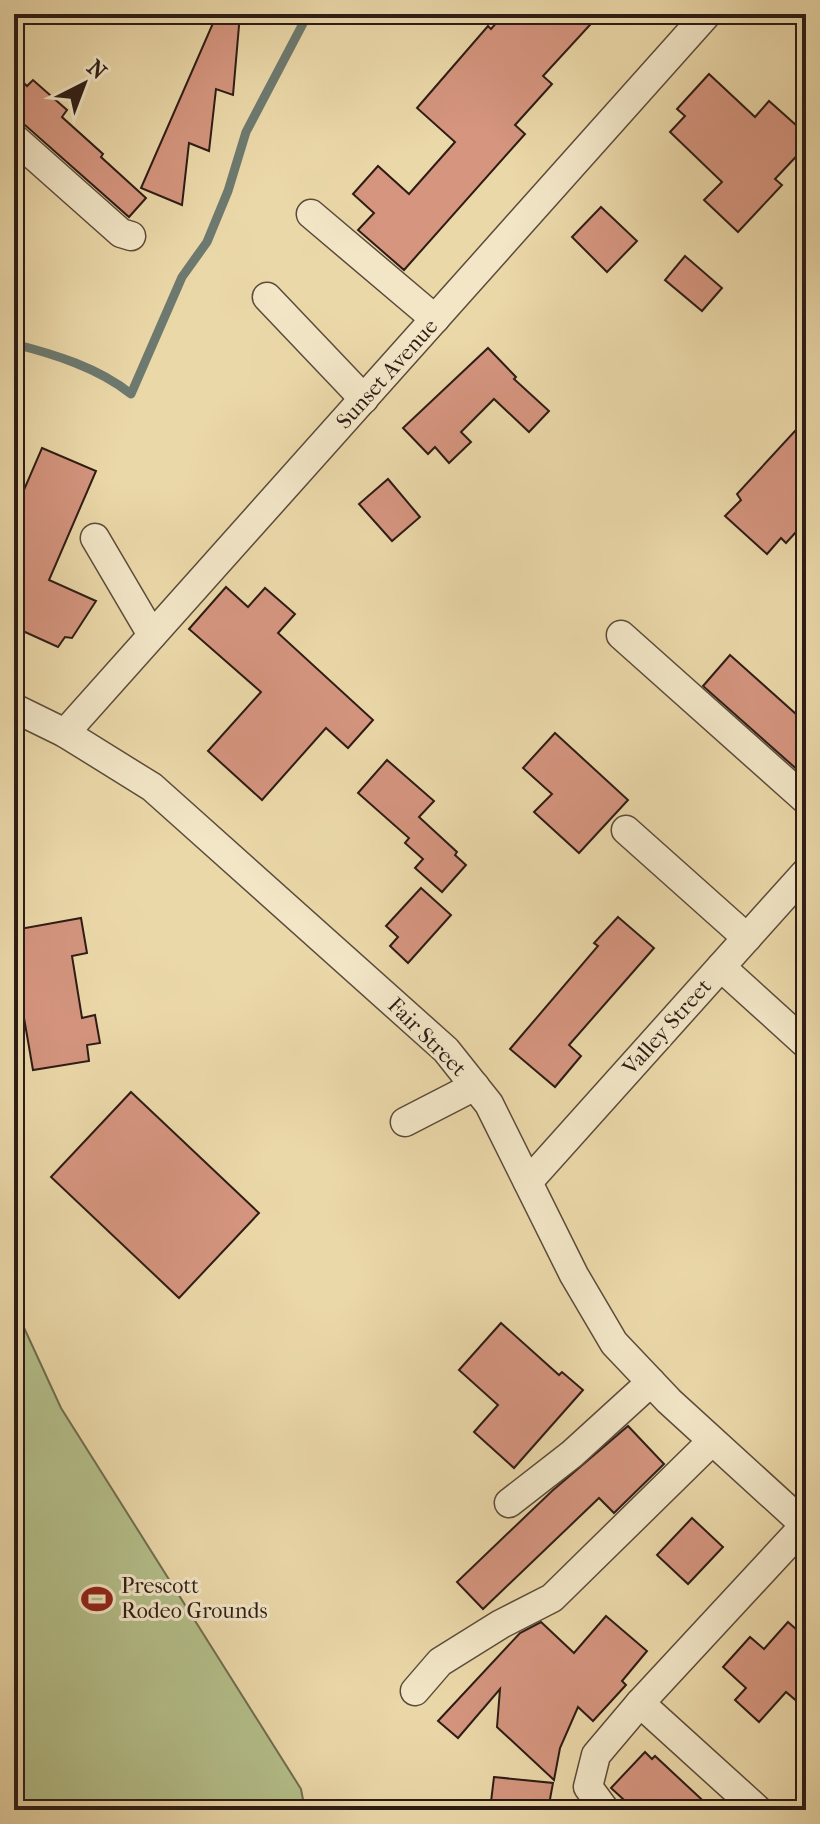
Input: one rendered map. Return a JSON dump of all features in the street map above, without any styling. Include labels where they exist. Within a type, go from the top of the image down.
[{"type":"street","name":"Sunset Avenue","points":[[65,733],[435,319],[699,17]]},
{"type":"street","points":[[14,138],[121,233],[131,236]]},
{"type":"street","points":[[311,214],[435,319]]},
{"type":"street","points":[[267,297],[364,399]]},
{"type":"street","points":[[95,538],[152,635]]},
{"type":"street","points":[[621,635],[806,800]]},
{"type":"street","name":"Fair Street","points":[[14,708],[65,733],[152,787],[446,1050],[489,1104],[574,1275],[614,1343],[712,1441],[805,1526]]},
{"type":"street","points":[[626,830],[747,938]]},
{"type":"street","name":"Valley Street","points":[[528,1182],[806,872]]},
{"type":"street","points":[[721,967],[806,1044]]},
{"type":"street","points":[[405,1122],[475,1086]]},
{"type":"street","points":[[509,1503],[572,1454],[651,1382]]},
{"type":"street","points":[[415,1691],[440,1662],[501,1624],[552,1598],[712,1441]]},
{"type":"street","points":[[605,1810],[588,1787],[596,1755],[640,1703],[805,1526]]},
{"type":"street","points":[[640,1703],[758,1810]]},
{"type":"green space","name":"Prescott Rodeo Grounds","points":[[14,1306],[61,1408],[301,1789],[305,1810],[14,1810]]},
{"type":"building","points":[[217,14],[240,14],[233,95],[216,89],[209,151],[189,143],[182,205],[141,188]]},
{"type":"building","points":[[504,14],[600,14],[543,76],[552,84],[515,125],[525,134],[404,270],[358,230],[374,213],[353,194],[378,166],[409,194],[455,142],[417,108],[488,26],[491,29]]},
{"type":"building","points":[[14,74],[27,86],[33,80],[67,110],[62,117],[146,198],[129,217],[25,125],[14,121]]},
{"type":"building","points":[[709,74],[755,117],[769,101],[806,134],[806,146],[775,179],[782,185],[738,232],[704,200],[722,182],[670,132],[685,116],[677,109]]},
{"type":"building","points":[[601,207],[637,241],[607,272],[572,237]]},
{"type":"building","points":[[685,256],[722,288],[702,311],[665,280]]},
{"type":"building","points":[[488,348],[516,377],[514,379],[549,411],[529,432],[494,399],[461,432],[471,442],[449,463],[435,447],[428,454],[403,428]]},
{"type":"building","points":[[806,419],[806,521],[786,543],[781,538],[767,554],[725,516],[741,500],[737,494]]},
{"type":"building","points":[[42,448],[96,471],[49,580],[96,601],[72,638],[65,637],[58,647],[14,627],[14,513]]},
{"type":"building","points":[[388,479],[420,517],[392,541],[359,504]]},
{"type":"building","points":[[226,587],[248,607],[265,588],[295,614],[278,633],[373,720],[348,748],[326,728],[262,800],[208,751],[261,692],[189,629]]},
{"type":"building","points":[[730,655],[806,723],[806,768],[801,773],[703,686]]},
{"type":"building","points":[[555,733],[628,800],[579,853],[534,812],[552,794],[523,768]]},
{"type":"building","points":[[387,760],[434,801],[419,817],[457,852],[455,855],[466,865],[442,892],[415,868],[423,859],[405,843],[409,838],[358,793]]},
{"type":"building","points":[[421,888],[451,915],[408,963],[390,946],[398,937],[386,926]]},
{"type":"building","points":[[618,917],[654,948],[569,1045],[581,1056],[555,1087],[510,1049],[598,946],[594,943]]},
{"type":"building","points":[[81,918],[87,953],[72,956],[82,1018],[95,1015],[100,1043],[87,1045],[89,1061],[33,1070],[15,966],[14,930]]},
{"type":"building","points":[[131,1092],[259,1213],[179,1298],[51,1177]]},
{"type":"building","points":[[501,1323],[559,1375],[562,1372],[583,1390],[514,1468],[474,1432],[498,1405],[459,1370]]},
{"type":"building","points":[[628,1426],[664,1464],[614,1513],[599,1498],[483,1609],[457,1582],[552,1491]]},
{"type":"building","points":[[692,1518],[723,1547],[688,1584],[657,1555]]},
{"type":"building","points":[[606,1616],[647,1651],[622,1681],[626,1685],[593,1721],[578,1707],[560,1748],[554,1780],[497,1727],[500,1689],[458,1738],[438,1721],[520,1633],[541,1622],[574,1653]]},
{"type":"building","points":[[788,1622],[806,1638],[806,1709],[786,1692],[759,1722],[735,1700],[746,1688],[723,1667],[750,1637],[764,1649]]},
{"type":"building","points":[[645,1752],[652,1759],[655,1756],[713,1810],[635,1810],[611,1788]]},
{"type":"building","points":[[494,1777],[553,1783],[548,1810],[490,1810]]},
{"type":"waterway","points":[[14,344],[90,369],[131,394],[182,277],[207,242],[228,191],[246,132],[308,14]]},
{"type":"place","name":"Prescott Rodeo Grounds","points":[[97,1599]]}]
